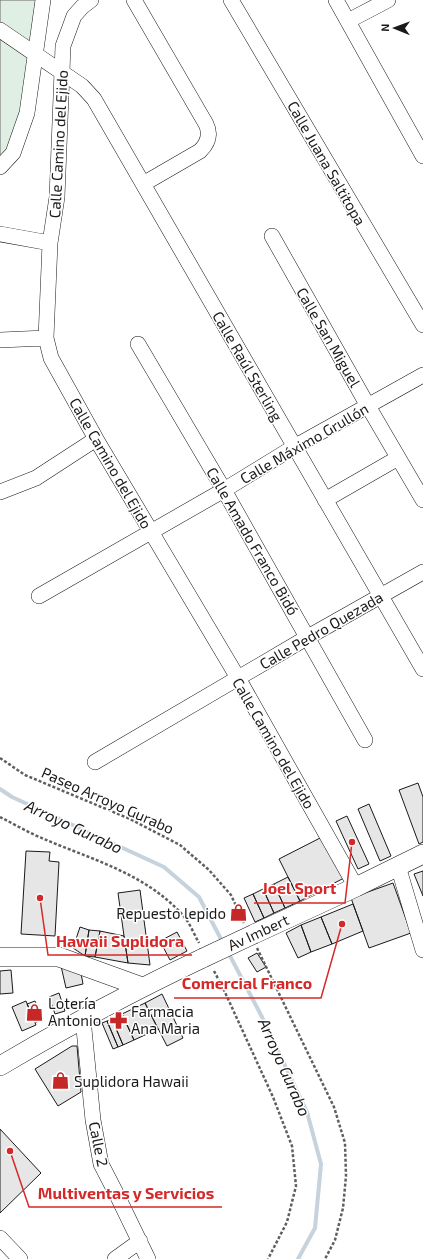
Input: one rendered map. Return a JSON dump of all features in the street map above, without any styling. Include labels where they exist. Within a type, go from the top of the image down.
[{"type":"main road","name":"Av Imbert","points":[[0,1066],[142,987],[205,958],[251,934],[356,887],[423,854]]},
{"type":"main road","points":[[0,957],[59,957],[142,987]]},
{"type":"street","points":[[0,168],[13,153],[26,112],[43,0]]},
{"type":"street","name":"Calle Camino del Ejido","points":[[91,0],[74,16],[63,46],[57,197],[50,243],[46,338],[51,358],[96,440],[238,678],[356,887]]},
{"type":"street","points":[[134,0],[208,130],[207,142],[200,151],[143,184]]},
{"type":"street","name":"Calle Juana Saltitopa","points":[[232,0],[423,325]]},
{"type":"street","points":[[336,0],[423,156]]},
{"type":"street","points":[[348,21],[388,0]]},
{"type":"street","name":"Calle Raúl Sterling","points":[[0,30],[82,86],[94,99],[423,669]]},
{"type":"street","points":[[0,234],[50,243]]},
{"type":"street","name":"Calle San Miguel","points":[[272,236],[423,500]]},
{"type":"street","points":[[0,340],[46,338]]},
{"type":"street","name":"Calle Amado Franco Bidó","points":[[138,344],[224,490],[365,740]]},
{"type":"street","name":"Calle Máximo Grullón","points":[[39,596],[224,490],[294,447],[423,374]]},
{"type":"street","points":[[0,492],[36,478],[96,440]]},
{"type":"street","points":[[326,500],[398,458]]},
{"type":"street","name":"Calle Pedro Quezada","points":[[95,762],[308,637],[423,572]]},
{"type":"street","points":[[398,866],[423,950]]},
{"type":"street","name":"Calle 2","points":[[83,1019],[93,1120],[101,1164],[148,1259]]},
{"type":"street","points":[[0,1238],[20,1259]]},
{"type":"street","points":[[115,1259],[140,1241]]},
{"type":"path","name":"Paseo Arroyo Gurabo","points":[[0,758],[25,776],[130,819],[180,845],[210,870],[231,895],[334,1107],[345,1143],[346,1176],[343,1208],[335,1240],[325,1259]]},
{"type":"path","points":[[0,817],[43,839],[90,857],[127,874],[161,894],[186,920],[205,958],[223,988],[273,1097],[292,1146],[296,1186],[287,1222],[268,1259]]},
{"type":"green space","points":[[0,0],[45,0],[13,153],[0,161]]},
{"type":"building","points":[[418,783],[423,797],[423,842],[419,844],[399,790]]},
{"type":"building","points":[[369,804],[391,856],[380,861],[358,809]]},
{"type":"building","points":[[347,816],[369,864],[358,869],[336,821]]},
{"type":"building","points":[[322,837],[344,878],[300,901],[279,859]]},
{"type":"building","points":[[26,851],[50,852],[49,861],[59,862],[55,936],[21,934]]},
{"type":"building","points":[[423,871],[423,896],[414,874]]},
{"type":"building","points":[[288,877],[300,901],[285,908],[274,884]]},
{"type":"building","points":[[393,883],[411,933],[369,948],[351,898]]},
{"type":"building","points":[[274,884],[285,908],[274,913],[263,889]]},
{"type":"building","points":[[263,889],[274,913],[264,918],[253,894]]},
{"type":"building","points":[[140,890],[150,965],[128,963],[118,893]]},
{"type":"building","points":[[253,894],[264,918],[255,922],[244,898]]},
{"type":"building","points":[[353,904],[363,931],[332,944],[321,917]]},
{"type":"building","points":[[321,917],[332,944],[311,952],[301,925]]},
{"type":"building","points":[[301,925],[311,952],[298,958],[286,933]]},
{"type":"building","points":[[80,927],[89,930],[85,956],[73,948]]},
{"type":"building","points":[[89,930],[100,931],[95,957],[85,956]]},
{"type":"building","points":[[100,931],[124,936],[128,963],[95,957]]},
{"type":"building","points":[[177,932],[187,951],[170,960],[160,941]]},
{"type":"building","points":[[257,953],[266,967],[257,972],[248,958]]},
{"type":"building","points":[[61,966],[80,968],[83,984],[66,988]]},
{"type":"building","points":[[11,970],[13,993],[0,994],[0,971]]},
{"type":"building","points":[[59,993],[65,1011],[55,1014],[49,997]]},
{"type":"building","points":[[162,994],[183,1038],[167,1046],[145,1003]]},
{"type":"building","points":[[26,1001],[36,1025],[22,1031],[12,1007]]},
{"type":"building","name":"Lotería Antonio","points":[[35,1001],[43,1019],[35,1023],[27,1004]]},
{"type":"building","points":[[145,1003],[158,1029],[134,1040],[122,1014]]},
{"type":"building","points":[[122,1014],[134,1040],[123,1045],[112,1019]]},
{"type":"building","points":[[112,1019],[123,1045],[118,1047],[107,1021]]},
{"type":"building","points":[[107,1021],[118,1047],[113,1049],[102,1023]]},
{"type":"building","name":"Suplidora Hawaii","points":[[72,1046],[77,1046],[81,1092],[58,1106],[35,1069]]},
{"type":"building","points":[[0,1129],[41,1173],[0,1213]]},
{"type":"waterway","name":"Arroyo Gurabo","points":[[0,789],[12,797],[164,867],[199,897],[223,943]]},
{"type":"waterway","name":"Arroyo Gurabo","points":[[228,952],[262,1017],[307,1112],[321,1164],[315,1228],[298,1259]]},
{"type":"place","name":"Joel Sport","points":[[352,842]]},
{"type":"place","name":"Hawaii Suplidora","points":[[40,898]]},
{"type":"place","name":"Repuesto lepido","points":[[239,913]]},
{"type":"place","name":"Comercial Franco","points":[[342,924]]},
{"type":"place","name":"Lotería Antonio","points":[[35,1012]]},
{"type":"place","name":"Farmacia Ana Maria","points":[[118,1020]]},
{"type":"place","name":"Suplidora Hawaii","points":[[61,1081]]},
{"type":"place","name":"Multiventas y Servicios","points":[[10,1151]]}]
